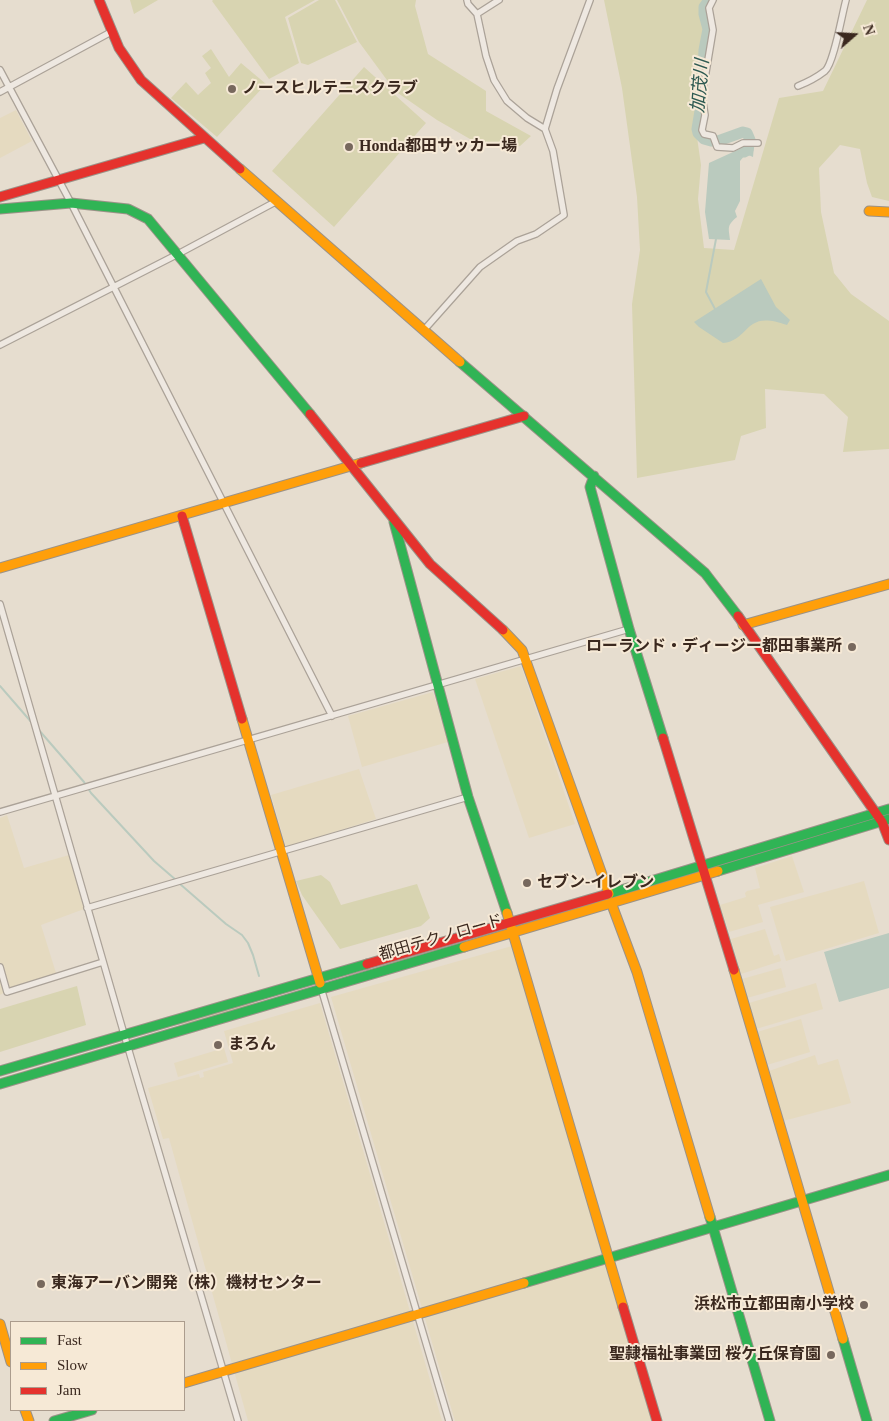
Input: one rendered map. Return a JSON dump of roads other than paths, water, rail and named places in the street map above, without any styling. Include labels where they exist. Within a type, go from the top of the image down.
[{"type":"street","points":[[99,0],[111,32],[126,61],[145,85],[705,573],[876,813],[886,821],[889,840]]},
{"type":"street","points":[[467,0],[468,4],[477,14],[486,56],[494,80],[508,101],[545,129]]},
{"type":"street","points":[[477,14],[499,0]]},
{"type":"street","points":[[424,330],[480,267],[517,242],[536,234],[564,215],[553,151],[545,129],[557,89],[590,0]]},
{"type":"street","points":[[713,0],[710,8],[713,30],[702,96],[704,115],[702,130],[704,134],[714,136],[717,147],[732,148],[743,143],[758,143]]},
{"type":"street","points":[[798,86],[813,80],[826,70],[833,57],[846,0]]},
{"type":"street","points":[[0,92],[111,32]]},
{"type":"street","points":[[0,70],[71,203],[332,716]]},
{"type":"street","points":[[0,197],[204,138]]},
{"type":"street","points":[[0,345],[114,288],[277,201]]},
{"type":"street","points":[[0,209],[71,203],[128,209],[148,219],[352,465],[430,564],[515,641],[526,659],[609,894]]},
{"type":"street","points":[[869,211],[889,212]]},
{"type":"street","points":[[0,568],[524,416]]},
{"type":"street","points":[[594,476],[590,487],[630,629],[706,874],[867,1421]]},
{"type":"street","points":[[182,516],[449,1421]]},
{"type":"street","points":[[392,517],[468,797],[510,922],[657,1421]]},
{"type":"street","points":[[743,625],[889,584]]},
{"type":"street","points":[[0,604],[238,1421]]},
{"type":"street","points":[[0,812],[630,629]]},
{"type":"street","points":[[87,908],[468,797]]},
{"type":"street","name":"都田テクノロード","points":[[0,1071],[609,894],[889,809]]},
{"type":"street","name":"都田テクノロード","points":[[0,1084],[321,988],[612,905],[706,874],[886,821]]},
{"type":"street","points":[[612,905],[637,972],[770,1421]]},
{"type":"street","points":[[0,967],[7,992],[103,962]]},
{"type":"street","points":[[185,1382],[889,1175]]},
{"type":"street","points":[[0,1324],[10,1359]]},
{"type":"street","points":[[54,1421],[89,1411]]},
{"type":"waterway","name":"加茂川","points":[[709,0],[704,7],[708,29],[698,96],[700,111],[697,129],[704,139],[711,141],[718,141],[743,132],[747,133],[750,140],[748,150],[744,152]]},
{"type":"waterway","points":[[715,309],[706,292],[716,239]]},
{"type":"waterway","points":[[0,686],[33,724]]},
{"type":"waterway","points":[[38,729],[84,782],[91,793],[154,861],[176,880]]},
{"type":"waterway","points":[[180,884],[226,924],[242,935],[253,955],[259,976]]},
{"type":"place","name":"ノースヒルテニスクラブ","points":[[232,89]]},
{"type":"place","name":"Honda都田サッカー場","points":[[349,147]]},
{"type":"place","name":"ローランド・ディージー都田事業所","points":[[852,647]]},
{"type":"place","name":"セブン-イレブン","points":[[527,883]]},
{"type":"place","name":"まろん","points":[[218,1045]]},
{"type":"place","name":"東海アーバン開発（株）機材センター","points":[[41,1284]]},
{"type":"place","name":"浜松市立都田南小学校","points":[[864,1305]]},
{"type":"place","name":"聖隷福祉事業団 桜ケ丘保育園","points":[[831,1355]]}]
